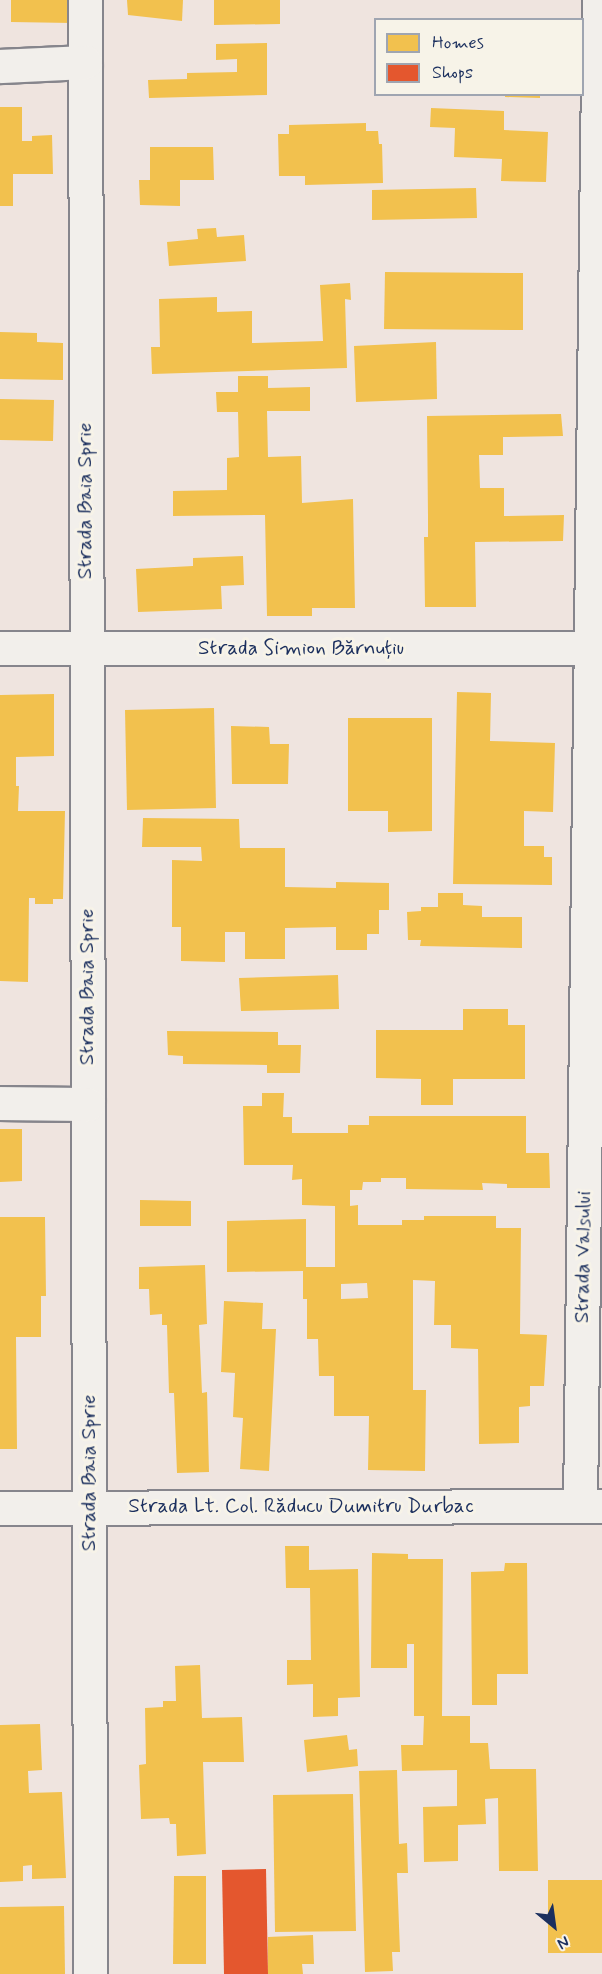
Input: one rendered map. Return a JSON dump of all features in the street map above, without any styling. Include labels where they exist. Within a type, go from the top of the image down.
[{"type":"street","name":"Strada Baia Sprie","points":[[85,0],[90,1974]]},
{"type":"street","name":"Strada Valsului","points":[[591,1506],[599,0]]},
{"type":"street","points":[[0,66],[86,62]]},
{"type":"street","name":"Strada Simion Bărnuțiu","points":[[0,648],[596,648]]},
{"type":"street","points":[[0,1103],[88,1104]]},
{"type":"street","name":"Strada Lt. Col. Răducu Dumitru Durbac","points":[[0,1508],[591,1506]]},
{"type":"building: Homes","points":[[11,0],[73,0],[72,23],[11,22]]},
{"type":"building: Homes","points":[[127,0],[183,0],[182,21],[128,15]]},
{"type":"building: Homes","points":[[214,0],[280,0],[280,24],[214,25]]},
{"type":"building: Homes","points":[[267,43],[267,95],[149,98],[148,80],[187,79],[187,73],[237,72],[237,59],[216,60],[216,44]]},
{"type":"building: Homes","points":[[540,96],[540,98],[505,97]]},
{"type":"building: Homes","points":[[0,107],[22,107],[22,141],[32,141],[32,136],[52,135],[53,174],[13,174],[13,206],[0,206]]},
{"type":"building: Homes","points":[[431,108],[504,111],[504,130],[548,132],[546,182],[501,181],[502,159],[454,157],[455,128],[430,127]]},
{"type":"building: Homes","points":[[366,123],[366,131],[378,131],[379,144],[382,144],[383,183],[305,185],[305,176],[279,176],[278,134],[289,134],[289,125]]},
{"type":"building: Homes","points":[[150,147],[213,147],[214,180],[180,180],[180,206],[140,205],[139,180],[150,180]]},
{"type":"building: Homes","points":[[476,188],[477,218],[372,220],[372,190]]},
{"type":"building: Homes","points":[[216,228],[217,237],[244,235],[246,261],[169,266],[167,242],[198,239],[197,229]]},
{"type":"building: Homes","points":[[385,272],[523,273],[523,330],[384,329]]},
{"type":"building: Homes","points":[[350,283],[351,300],[345,299],[347,368],[152,374],[151,347],[160,347],[159,299],[217,297],[217,312],[252,311],[252,343],[323,341],[320,285]]},
{"type":"building: Homes","points":[[0,332],[37,333],[37,342],[63,343],[63,380],[0,379]]},
{"type":"building: Homes","points":[[436,342],[437,399],[356,402],[354,346]]},
{"type":"building: Homes","points":[[238,376],[268,376],[268,388],[310,387],[310,411],[267,411],[268,457],[301,456],[302,503],[353,499],[355,608],[312,608],[312,616],[267,616],[265,515],[173,516],[173,491],[227,490],[227,458],[239,457],[238,412],[217,412],[216,392],[238,392]]},
{"type":"building: Homes","points":[[0,399],[54,400],[53,441],[0,440]]},
{"type":"building: Homes","points":[[561,414],[563,436],[503,437],[503,455],[479,455],[480,488],[504,488],[504,516],[564,515],[563,541],[475,542],[476,607],[425,607],[424,537],[428,537],[427,416]]},
{"type":"building: Homes","points":[[243,556],[244,585],[221,586],[222,609],[138,612],[136,569],[193,566],[193,558]]},
{"type":"building: Homes","points":[[457,692],[491,693],[490,741],[555,743],[553,812],[524,811],[524,846],[544,846],[544,857],[552,857],[552,885],[453,884]]},
{"type":"building: Homes","points":[[54,694],[54,756],[16,757],[16,786],[19,786],[18,811],[65,811],[63,899],[53,899],[53,904],[35,904],[35,898],[29,898],[28,982],[0,981],[0,695]]},
{"type":"building: Homes","points":[[214,708],[216,808],[127,810],[125,710]]},
{"type":"building: Homes","points":[[348,718],[432,718],[432,831],[388,832],[388,811],[348,811]]},
{"type":"building: Homes","points":[[231,726],[269,727],[270,744],[289,744],[288,784],[232,784]]},
{"type":"building: Homes","points":[[143,818],[239,819],[240,848],[285,848],[285,887],[336,888],[336,882],[389,883],[389,910],[379,910],[379,934],[367,934],[367,950],[336,950],[336,927],[285,928],[285,959],[245,959],[245,932],[225,932],[225,962],[181,961],[181,927],[172,927],[172,860],[202,861],[201,847],[142,847]]},
{"type":"building: Homes","points":[[438,893],[463,893],[463,905],[482,906],[482,917],[522,917],[522,948],[420,946],[421,940],[408,940],[407,912],[421,911],[421,907],[438,907]]},
{"type":"building: Homes","points":[[338,975],[339,1009],[241,1011],[239,978]]},
{"type":"building: Homes","points":[[463,1009],[508,1009],[508,1025],[525,1025],[525,1079],[453,1079],[453,1105],[421,1105],[421,1079],[376,1078],[376,1030],[463,1030]]},
{"type":"building: Homes","points":[[167,1031],[278,1032],[278,1045],[301,1045],[300,1073],[267,1073],[267,1065],[183,1064],[183,1056],[168,1055]]},
{"type":"building: Homes","points":[[262,1093],[284,1093],[283,1117],[292,1117],[292,1133],[348,1133],[348,1125],[369,1125],[369,1116],[526,1116],[526,1153],[549,1153],[550,1188],[507,1188],[507,1184],[482,1183],[483,1190],[406,1189],[406,1178],[381,1178],[381,1182],[363,1182],[362,1190],[350,1190],[350,1206],[358,1205],[358,1225],[402,1225],[402,1220],[424,1220],[424,1216],[496,1216],[496,1228],[521,1228],[520,1334],[547,1335],[544,1386],[530,1386],[530,1406],[519,1407],[519,1443],[479,1444],[478,1349],[451,1348],[451,1325],[434,1325],[435,1281],[413,1280],[413,1390],[426,1390],[425,1471],[368,1470],[369,1416],[334,1416],[334,1376],[319,1376],[318,1339],[307,1339],[307,1299],[303,1299],[303,1271],[227,1272],[227,1221],[306,1219],[306,1267],[335,1267],[335,1206],[302,1205],[302,1179],[292,1180],[293,1165],[244,1165],[243,1106],[262,1106]],"holes":[[[367,1283],[368,1298],[341,1299],[341,1284]]]},
{"type":"building: Homes","points":[[0,1129],[22,1129],[22,1181],[0,1182]]},
{"type":"building: Homes","points":[[140,1200],[191,1201],[191,1226],[140,1226]]},
{"type":"building: Homes","points":[[0,1217],[45,1217],[46,1296],[41,1296],[41,1337],[16,1337],[17,1449],[0,1449]]},
{"type":"building: Homes","points":[[205,1265],[207,1324],[199,1325],[202,1393],[207,1392],[209,1472],[177,1473],[174,1393],[169,1393],[167,1325],[162,1325],[162,1314],[150,1315],[149,1289],[139,1289],[139,1267]]},
{"type":"building: Homes","points":[[224,1301],[263,1303],[262,1329],[276,1329],[269,1471],[240,1469],[243,1418],[233,1417],[235,1373],[221,1372]]},
{"type":"building: Homes","points":[[285,1546],[309,1546],[309,1570],[358,1569],[360,1697],[338,1698],[338,1716],[313,1717],[313,1684],[287,1685],[287,1660],[311,1660],[310,1588],[286,1588]]},
{"type":"building: Homes","points":[[372,1553],[408,1554],[408,1559],[443,1559],[442,1716],[470,1716],[470,1743],[488,1743],[490,1769],[536,1769],[538,1871],[499,1871],[498,1798],[485,1799],[486,1824],[458,1825],[458,1861],[424,1862],[423,1807],[457,1806],[457,1770],[402,1771],[401,1745],[423,1745],[424,1716],[414,1716],[414,1644],[407,1644],[407,1668],[371,1668]]},
{"type":"building: Homes","points":[[505,1563],[527,1563],[528,1674],[497,1674],[497,1705],[472,1705],[471,1572],[504,1571]]},
{"type":"building: Homes","points":[[200,1665],[202,1718],[242,1717],[244,1762],[203,1762],[206,1854],[177,1856],[176,1824],[170,1824],[169,1818],[141,1819],[139,1765],[146,1764],[145,1708],[163,1707],[163,1701],[176,1701],[175,1666]]},
{"type":"building: Homes","points":[[40,1724],[42,1770],[28,1771],[29,1793],[62,1792],[66,1878],[32,1879],[32,1865],[23,1866],[23,1881],[0,1882],[0,1725]]},
{"type":"building: Homes","points":[[347,1735],[349,1750],[357,1749],[358,1766],[307,1772],[304,1740]]},
{"type":"building: Homes","points":[[397,1770],[399,1844],[407,1843],[408,1873],[397,1873],[400,1952],[392,1952],[393,1971],[365,1972],[359,1771]]},
{"type":"building: Homes","points":[[353,1794],[356,1931],[275,1932],[273,1795]]},
{"type":"building: Homes","points":[[174,1876],[206,1876],[206,1964],[173,1964]]},
{"type":"building: Homes","points":[[548,1880],[602,1880],[602,1953],[548,1953]]},
{"type":"building: Homes","points":[[64,1906],[65,1974],[0,1974],[0,1907]]},
{"type":"building: Homes","points":[[313,1935],[314,1964],[302,1964],[303,1974],[268,1974],[268,1937]]},
{"type":"building: Shops","points":[[266,1869],[268,1974],[224,1974],[222,1870]]}]
